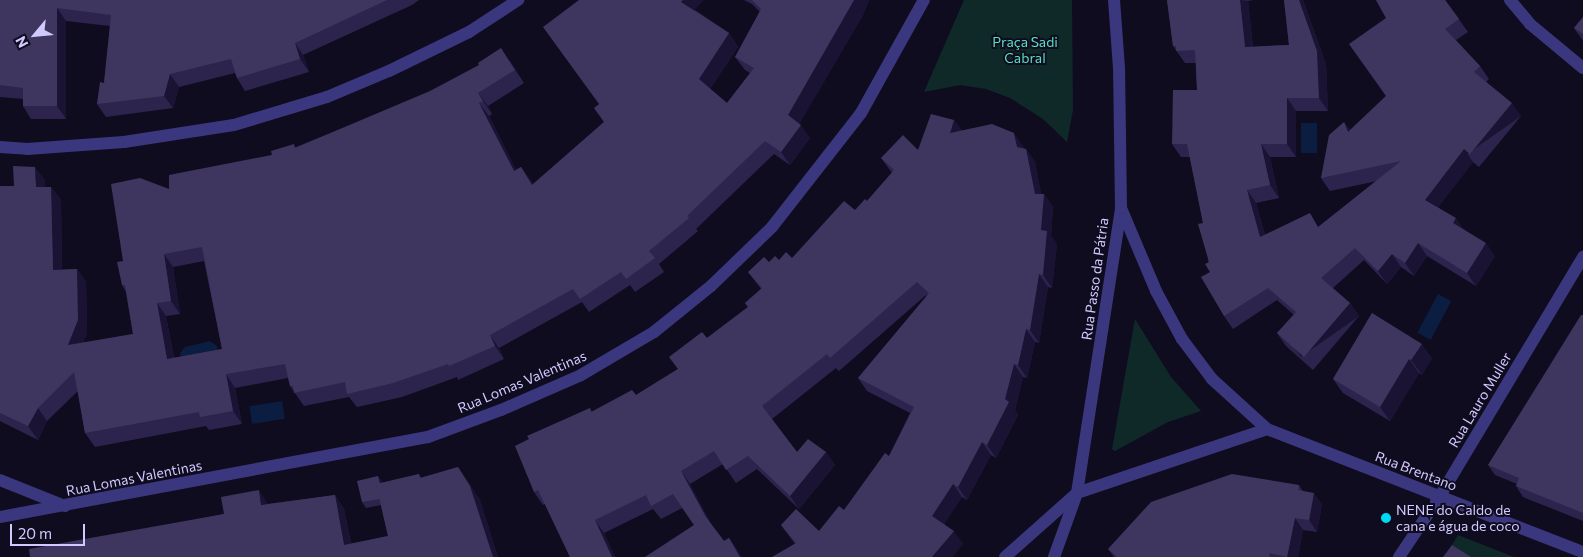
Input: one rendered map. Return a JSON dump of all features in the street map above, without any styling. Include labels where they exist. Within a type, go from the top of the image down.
[{"type":"street","points":[[0,147],[27,149],[124,142],[234,125],[327,97],[389,71],[469,32],[518,0]]},
{"type":"street","name":"Rua Lomas Valentinas","points":[[0,517],[428,437],[501,410],[581,375],[654,332],[711,286],[772,227],[861,113],[924,0]]},
{"type":"street","name":"Rua Passo da Pátria","points":[[1054,557],[1077,493],[1121,208],[1119,68],[1114,0]]},
{"type":"street","points":[[1510,0],[1530,24],[1583,68]]},
{"type":"street","name":"Rua Brentano","points":[[1121,208],[1156,291],[1182,339],[1212,379],[1267,430],[1583,552]]},
{"type":"street","name":"Rua Lauro Muller","points":[[1399,557],[1440,496],[1583,257]]},
{"type":"street","points":[[1005,557],[1077,493],[1267,430]]},
{"type":"street","points":[[0,480],[66,506]]},
{"type":"green space","name":"Praça Sadi Cabral","points":[[964,0],[1072,0],[1073,110],[1067,142],[1043,119],[1010,98],[986,89],[960,85],[924,92]]},
{"type":"green space","points":[[1135,319],[1171,377],[1201,411],[1168,422],[1115,451],[1112,449]]},
{"type":"green space","points":[[1458,535],[1514,557],[1445,557]]},
{"type":"water","points":[[1301,123],[1317,123],[1317,153],[1301,153]]},
{"type":"water","points":[[1438,294],[1451,301],[1431,340],[1417,333]]},
{"type":"water","points":[[210,341],[217,346],[219,356],[182,363],[180,353],[185,347]]},
{"type":"water","points":[[282,401],[285,419],[252,424],[249,406]]},
{"type":"building","points":[[0,0],[387,0],[295,43],[300,59],[237,78],[231,59],[170,74],[164,96],[97,104],[100,82],[104,83],[111,15],[57,8],[57,106],[23,106],[23,88],[0,85]]},
{"type":"building","points":[[579,0],[683,0],[681,2],[729,33],[699,79],[727,103],[754,68],[735,57],[761,9],[752,0],[854,0],[788,115],[801,125],[781,152],[765,141],[687,216],[689,218],[649,251],[655,258],[626,279],[621,272],[580,299],[573,289],[490,335],[495,346],[449,366],[448,364],[393,383],[347,394],[345,382],[294,393],[293,386],[290,386],[285,364],[226,374],[233,411],[200,417],[199,412],[85,433],[74,372],[38,408],[28,426],[0,413],[0,186],[14,186],[13,166],[35,167],[36,187],[51,187],[53,270],[77,269],[78,320],[68,345],[133,334],[125,285],[122,285],[117,262],[123,261],[111,184],[140,178],[169,189],[169,175],[272,155],[271,151],[294,144],[295,148],[430,91],[479,65],[478,63],[501,48],[515,70],[478,93],[483,101],[479,103],[514,171],[521,167],[532,185],[604,122],[594,108],[599,104],[543,27]],"holes":[[[202,247],[222,349],[167,359],[157,303],[171,301],[164,254]]]},
{"type":"building","points":[[1167,0],[1240,0],[1245,47],[1289,45],[1284,0],[1299,0],[1317,51],[1319,98],[1287,98],[1287,144],[1261,144],[1270,185],[1247,190],[1260,237],[1310,213],[1318,227],[1401,161],[1321,178],[1329,135],[1344,122],[1348,132],[1386,96],[1349,44],[1386,18],[1376,0],[1445,0],[1459,19],[1445,29],[1480,66],[1474,72],[1512,103],[1470,154],[1464,149],[1425,200],[1456,218],[1453,223],[1486,243],[1467,273],[1418,243],[1405,263],[1392,254],[1378,271],[1355,248],[1321,278],[1350,303],[1304,357],[1277,333],[1296,312],[1268,288],[1224,316],[1201,277],[1210,272],[1205,264],[1209,262],[1198,224],[1203,223],[1187,144],[1172,144],[1173,90],[1197,90],[1195,50],[1176,51],[1176,46],[1173,46]]},
{"type":"building","points":[[1583,17],[1583,34],[1574,28]]},
{"type":"building","points":[[931,114],[954,120],[950,133],[992,124],[1014,133],[1017,147],[1026,149],[1035,194],[1044,194],[1041,230],[1047,231],[1043,275],[1039,274],[1030,330],[1026,329],[1018,365],[1014,364],[1005,399],[1009,402],[987,445],[982,442],[958,487],[953,484],[932,516],[954,531],[932,557],[772,557],[796,543],[781,525],[796,509],[819,531],[839,506],[844,510],[885,453],[889,456],[914,407],[858,378],[929,293],[917,282],[830,358],[827,354],[762,406],[797,452],[808,439],[826,452],[790,496],[748,456],[726,470],[714,451],[681,471],[706,517],[724,541],[729,538],[740,557],[645,557],[694,525],[673,494],[651,506],[646,495],[595,520],[612,557],[570,557],[538,490],[534,492],[515,446],[529,439],[527,436],[590,408],[591,412],[632,390],[636,395],[678,369],[669,357],[702,332],[707,338],[748,307],[745,303],[762,288],[748,272],[764,257],[769,262],[775,256],[779,260],[786,252],[792,258],[844,201],[855,210],[865,199],[867,201],[894,170],[881,158],[903,135],[918,150]]},
{"type":"building","points":[[1372,313],[1422,344],[1411,360],[1409,359],[1380,407],[1333,379]]},
{"type":"building","points":[[1581,315],[1583,315],[1583,513],[1516,486],[1519,478],[1488,465]]},
{"type":"building","points":[[458,467],[470,486],[493,557],[30,557],[29,549],[224,514],[221,497],[259,490],[261,505],[335,495],[344,545],[388,536],[376,484],[419,474],[420,478]]},
{"type":"building","points":[[1232,474],[1299,485],[1298,490],[1314,493],[1309,520],[1295,518],[1287,557],[1269,553],[1270,557],[1117,557],[1108,549],[1151,502]]},
{"type":"building","points":[[378,476],[380,484],[376,484],[380,499],[362,502],[357,481]]},
{"type":"building","points":[[1452,545],[1471,557],[1443,557]]},
{"type":"place","name":"NENE do Caldo de cana e água de coco","points":[[1386,518]]}]
